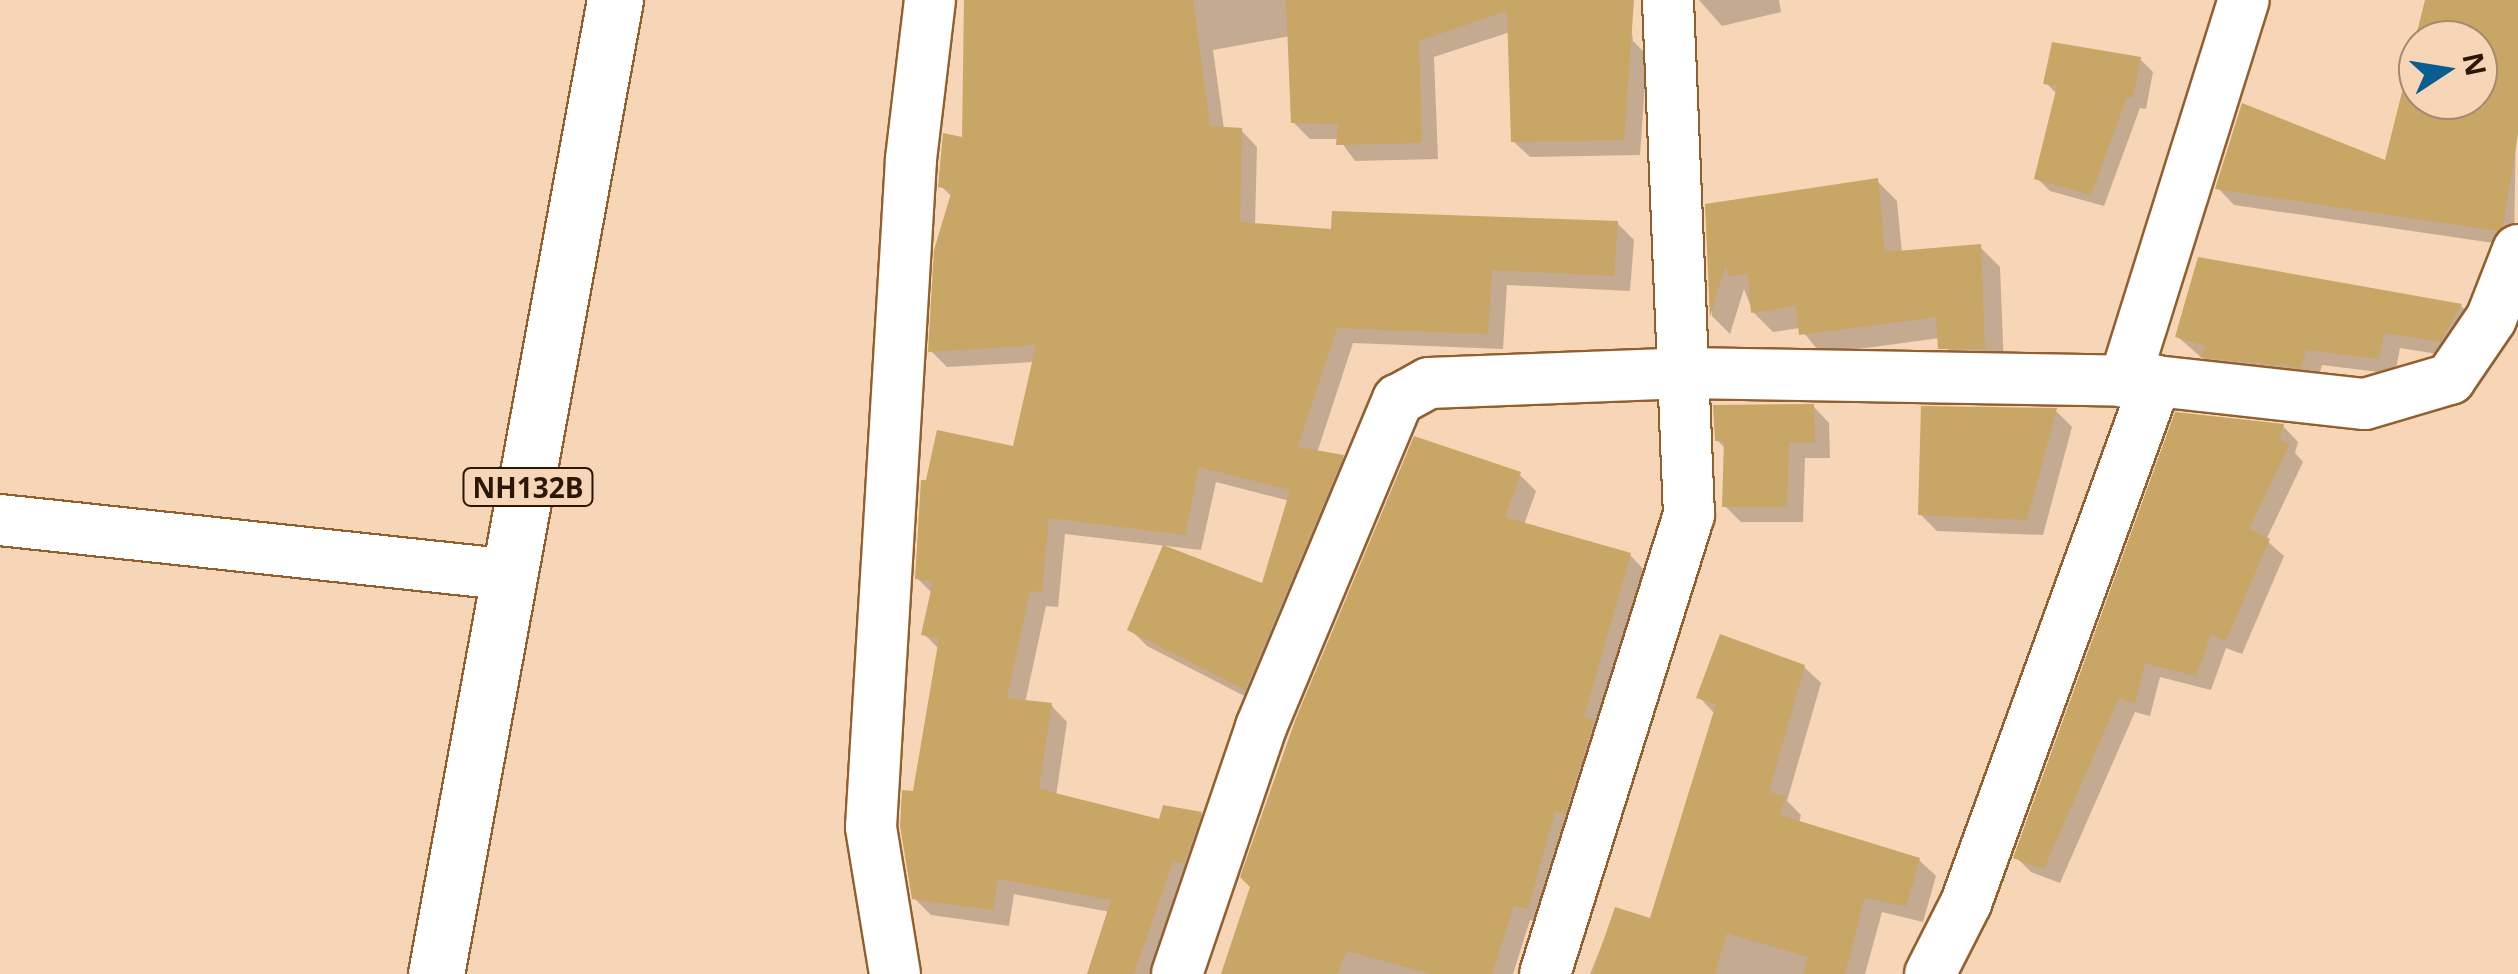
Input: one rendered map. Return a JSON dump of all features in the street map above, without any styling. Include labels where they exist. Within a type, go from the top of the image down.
[{"type":"highway","name":"NH132B","points":[[436,974],[615,0]]},
{"type":"street","points":[[895,974],[871,828],[911,159],[930,0]]},
{"type":"street","points":[[1545,974],[1688,515],[1686,373],[1669,135],[1668,0]]},
{"type":"street","points":[[1930,974],[1966,903],[2140,382],[2244,0]]},
{"type":"street","points":[[1177,974],[1261,727],[1398,400],[1429,383],[1686,373],[2140,382],[2365,404],[2450,378],[2491,319],[2518,250]]},
{"type":"street","points":[[0,520],[512,575]]},
{"type":"building","points":[[964,0],[1193,0],[1210,126],[1242,128],[1240,222],[1331,229],[1332,211],[1618,221],[1614,276],[1492,270],[1488,334],[1337,328],[1298,447],[1344,455],[1245,690],[1127,630],[1163,545],[1262,583],[1290,490],[1199,467],[1185,535],[1049,518],[1042,592],[1030,591],[1007,698],[1052,703],[1039,789],[1159,819],[1163,805],[1202,812],[1184,863],[1173,861],[1134,974],[1087,974],[1111,900],[998,879],[993,910],[912,899],[900,826],[902,790],[913,791],[939,638],[921,635],[933,581],[915,579],[921,480],[926,480],[937,430],[1013,446],[1036,345],[928,352],[934,250],[952,190],[938,187],[943,133],[962,137]]},
{"type":"building","points":[[1286,0],[1634,0],[1624,140],[1511,142],[1507,11],[1419,41],[1422,143],[1336,145],[1338,124],[1291,123]]},
{"type":"building","points":[[2425,0],[2518,0],[2518,134],[2503,226],[2498,231],[2215,189],[2242,103],[2385,160],[2398,108],[2398,120],[2498,120],[2498,20],[2420,20]]},
{"type":"building","points":[[2052,42],[2141,57],[2133,98],[2127,97],[2091,195],[2034,179],[2057,86],[2043,84]]},
{"type":"building","points":[[1878,178],[1885,252],[1981,244],[1985,349],[1938,349],[1936,317],[1799,335],[1796,306],[1751,313],[1748,274],[1728,276],[1726,264],[1710,317],[1705,204]]},
{"type":"building","points":[[2198,257],[2462,304],[2440,342],[2384,333],[2379,359],[2306,350],[2301,368],[2200,357],[2206,346],[2175,337]]},
{"type":"building","points":[[1814,404],[1815,443],[1789,442],[1787,507],[1722,507],[1724,441],[1715,441],[1713,405]]},
{"type":"building","points":[[1921,406],[2057,408],[2027,520],[1918,515]]},
{"type":"building","points":[[2175,412],[2284,424],[2279,440],[2290,444],[2249,529],[2270,539],[2226,641],[2211,635],[2196,676],[2145,663],[2135,703],[2119,698],[2044,869],[2013,858]]},
{"type":"building","points":[[1414,436],[1521,472],[1505,517],[1631,553],[1584,717],[1594,720],[1565,814],[1555,812],[1528,909],[1514,905],[1492,974],[1431,974],[1347,951],[1337,974],[1221,974],[1250,887],[1240,877],[1296,718]]},
{"type":"building","points":[[1720,634],[1805,665],[1769,792],[1786,796],[1780,815],[1920,858],[1906,907],[1865,897],[1845,974],[1803,974],[1808,957],[1727,933],[1715,974],[1592,974],[1615,907],[1650,918],[1716,704],[1696,698]]}]
